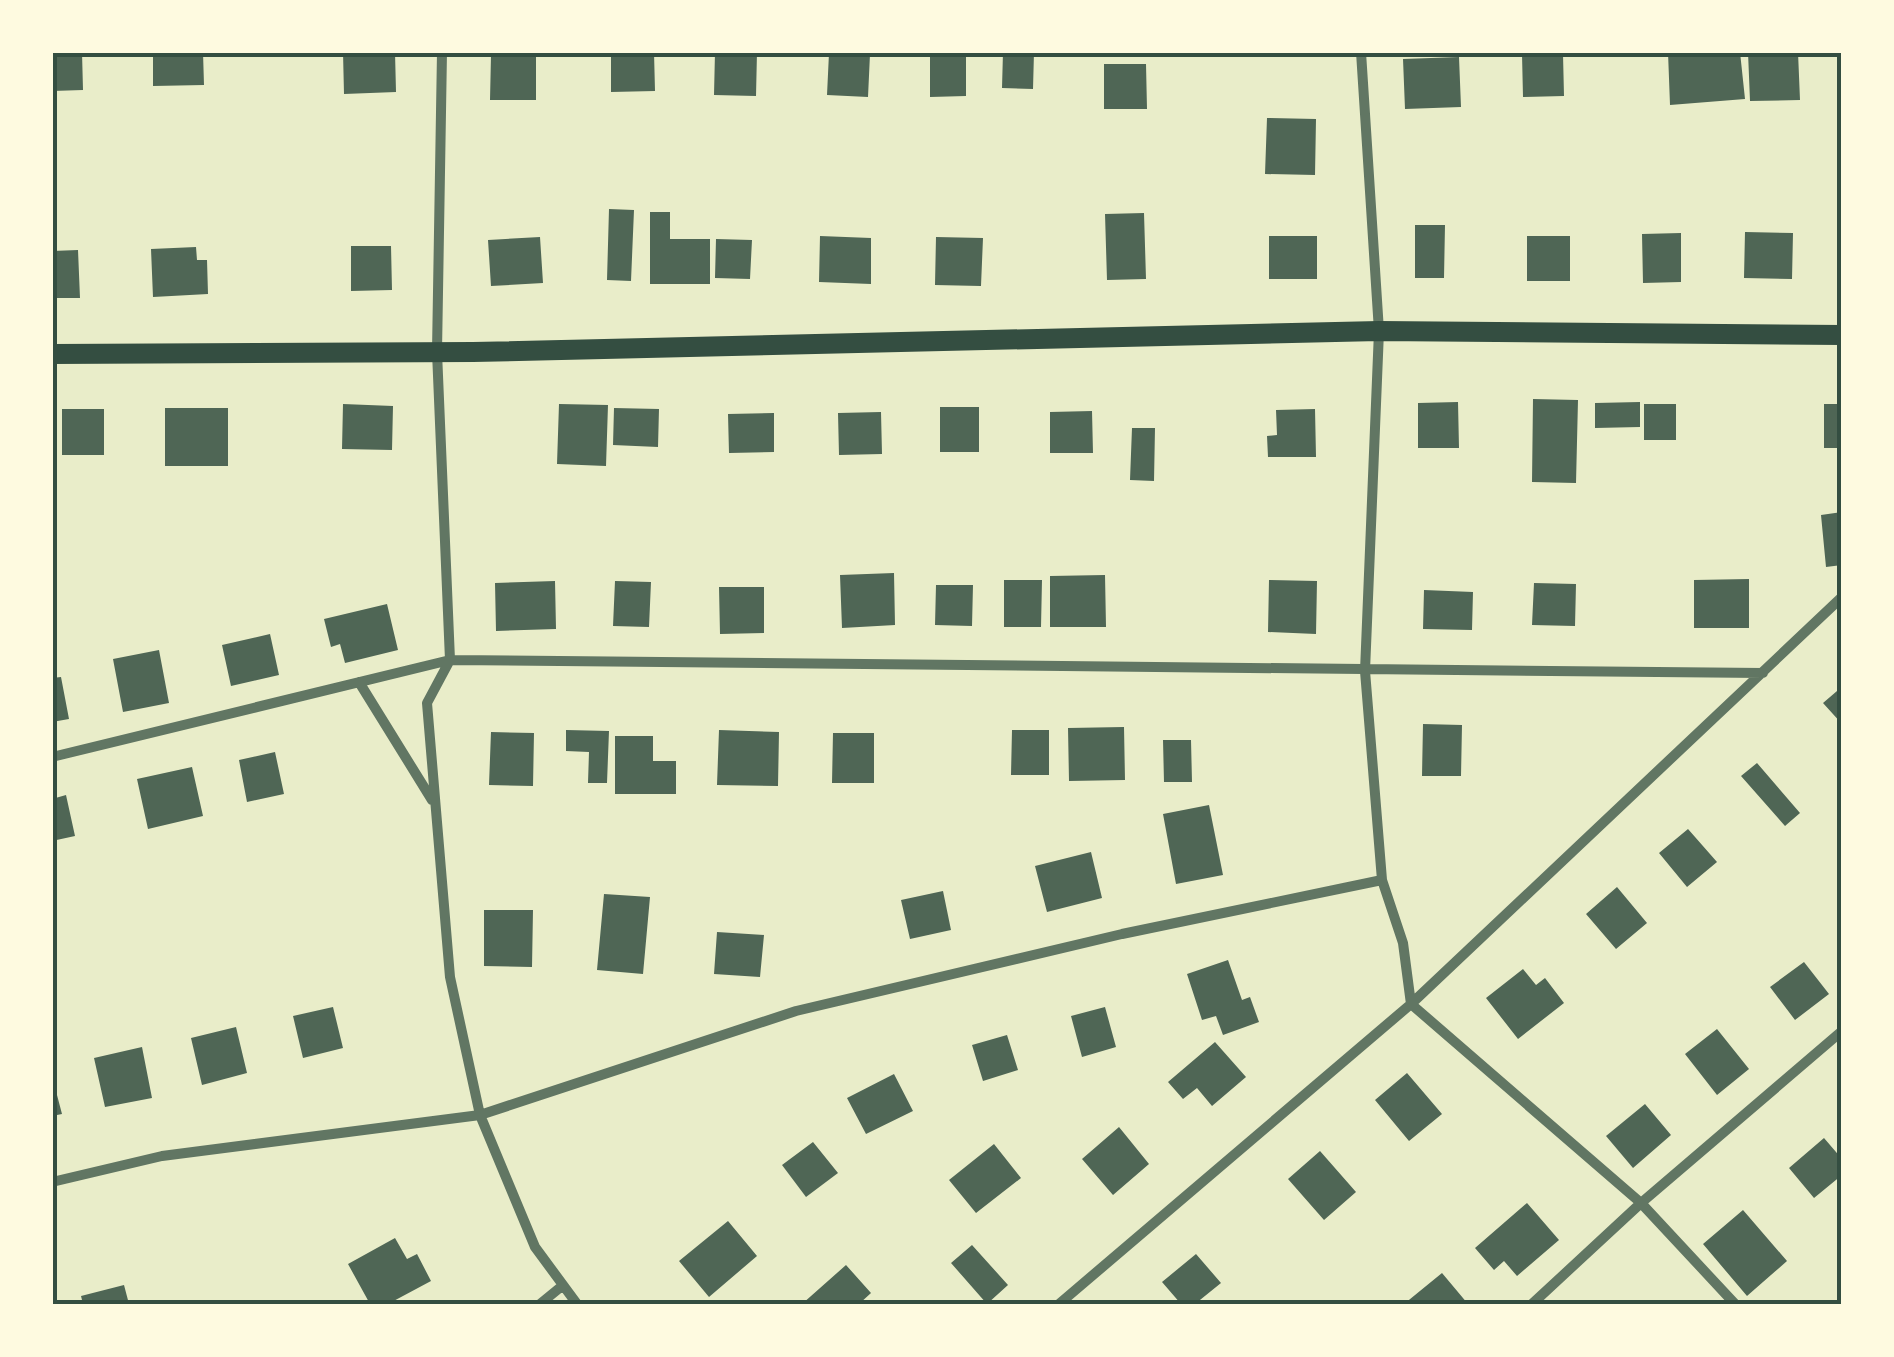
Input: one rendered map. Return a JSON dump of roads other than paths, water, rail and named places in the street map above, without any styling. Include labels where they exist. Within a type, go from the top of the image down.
[{"type":"main road","points":[[52,354],[437,352],[1379,331],[1842,335]]},
{"type":"street","points":[[442,52],[437,352],[450,660],[427,703],[450,977],[480,1116],[536,1247],[577,1304]]},
{"type":"street","points":[[1360,52],[1379,331],[1365,672],[1382,880],[1402,943],[1410,1004],[1641,1203],[1735,1304]]},
{"type":"street","points":[[1059,1304],[1410,1004],[1842,597]]},
{"type":"street","points":[[52,757],[450,660],[1764,673]]},
{"type":"street","points":[[359,682],[435,806]]},
{"type":"street","points":[[52,1182],[162,1156],[480,1116],[796,1010],[1382,880]]},
{"type":"street","points":[[1532,1304],[1641,1203],[1842,1031]]},
{"type":"street","points":[[540,1304],[562,1286]]}]
